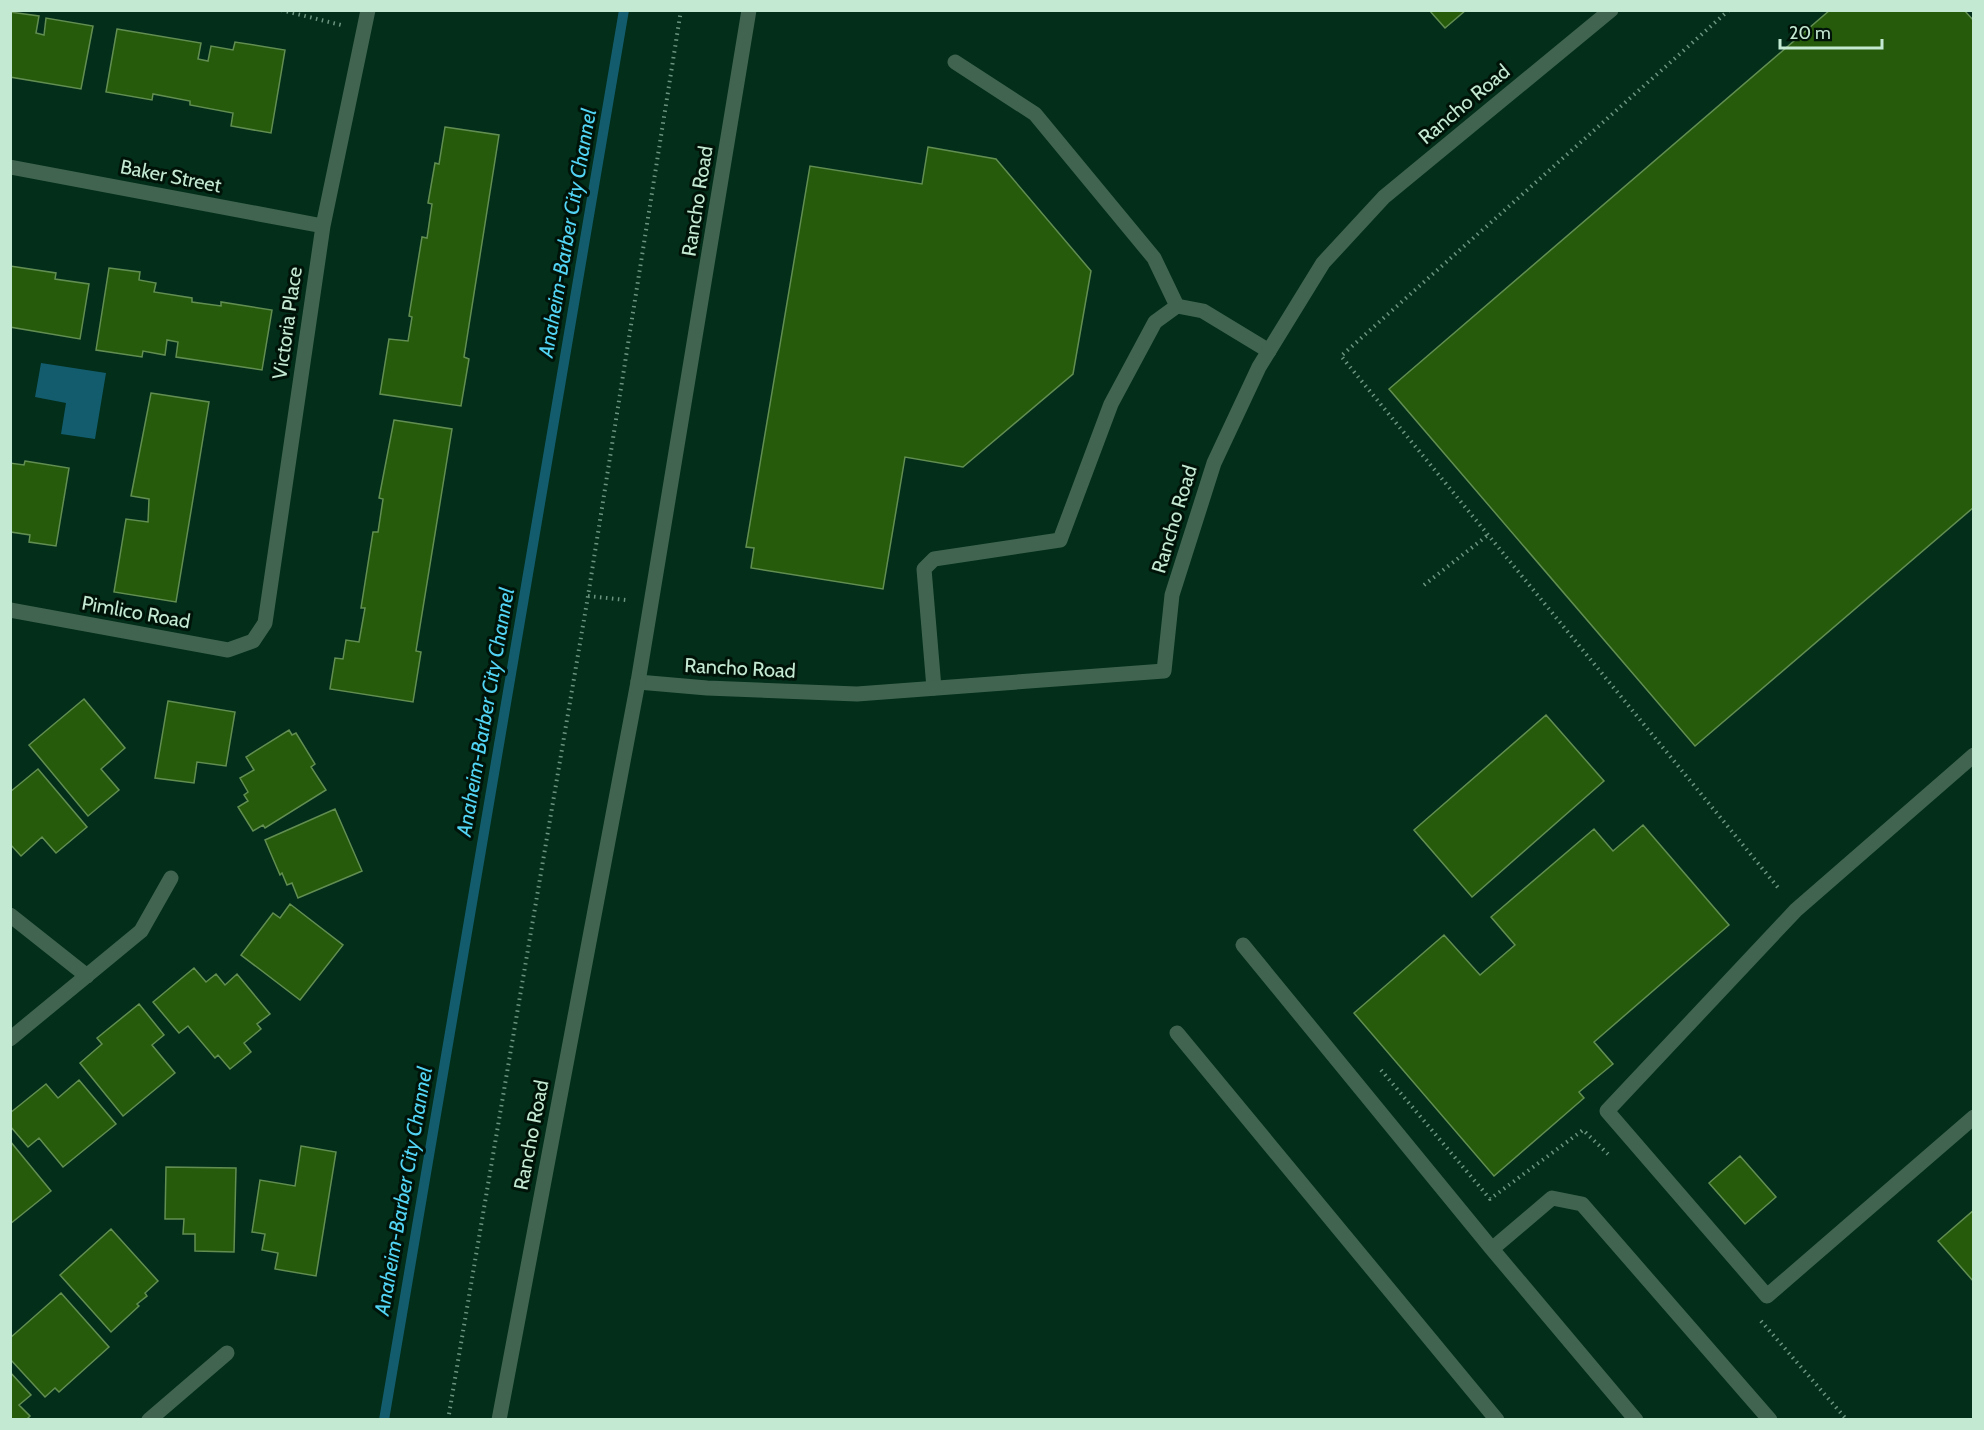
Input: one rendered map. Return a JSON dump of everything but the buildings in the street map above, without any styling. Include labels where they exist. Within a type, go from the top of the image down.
[{"type":"street","name":"Victoria Place","points":[[253,641],[265,623],[323,226],[368,10]]},
{"type":"street","name":"Rancho Road","points":[[499,1419],[652,604],[749,10]]},
{"type":"street","name":"Rancho Road","points":[[638,681],[708,688],[856,694],[1164,671],[1173,595],[1214,463],[1259,367],[1323,264],[1384,197],[1611,10]]},
{"type":"street","points":[[955,62],[1035,114],[1154,258],[1177,306]]},
{"type":"street","name":"Baker Street","points":[[10,167],[323,226]]},
{"type":"street","points":[[934,688],[924,569],[934,559],[1060,540],[1111,404],[1155,322],[1177,306],[1203,310],[1269,351]]},
{"type":"street","name":"Pimlico Road","points":[[10,610],[228,650],[253,641]]},
{"type":"street","points":[[1974,755],[1797,910],[1607,1111],[1767,1296],[1974,1117]]},
{"type":"street","points":[[10,1039],[141,931],[171,878]]},
{"type":"street","points":[[10,915],[87,976]]},
{"type":"street","points":[[1243,945],[1492,1249],[1636,1419]]},
{"type":"street","points":[[1177,1033],[1497,1419]]},
{"type":"street","points":[[1492,1249],[1552,1198],[1582,1204],[1770,1419]]},
{"type":"street","points":[[149,1419],[227,1353]]},
{"type":"path","points":[[281,10],[363,30]]},
{"type":"path","points":[[448,1419],[588,596],[681,10]]},
{"type":"path","points":[[1729,10],[1341,356],[1797,910]]},
{"type":"path","points":[[1424,585],[1488,535]]},
{"type":"path","points":[[588,596],[652,604]]},
{"type":"water","points":[[41,363],[106,373],[95,439],[61,434],[66,403],[35,397]]},
{"type":"waterway","name":"Anaheim-Barber City Channel","points":[[384,1420],[624,10]]}]
